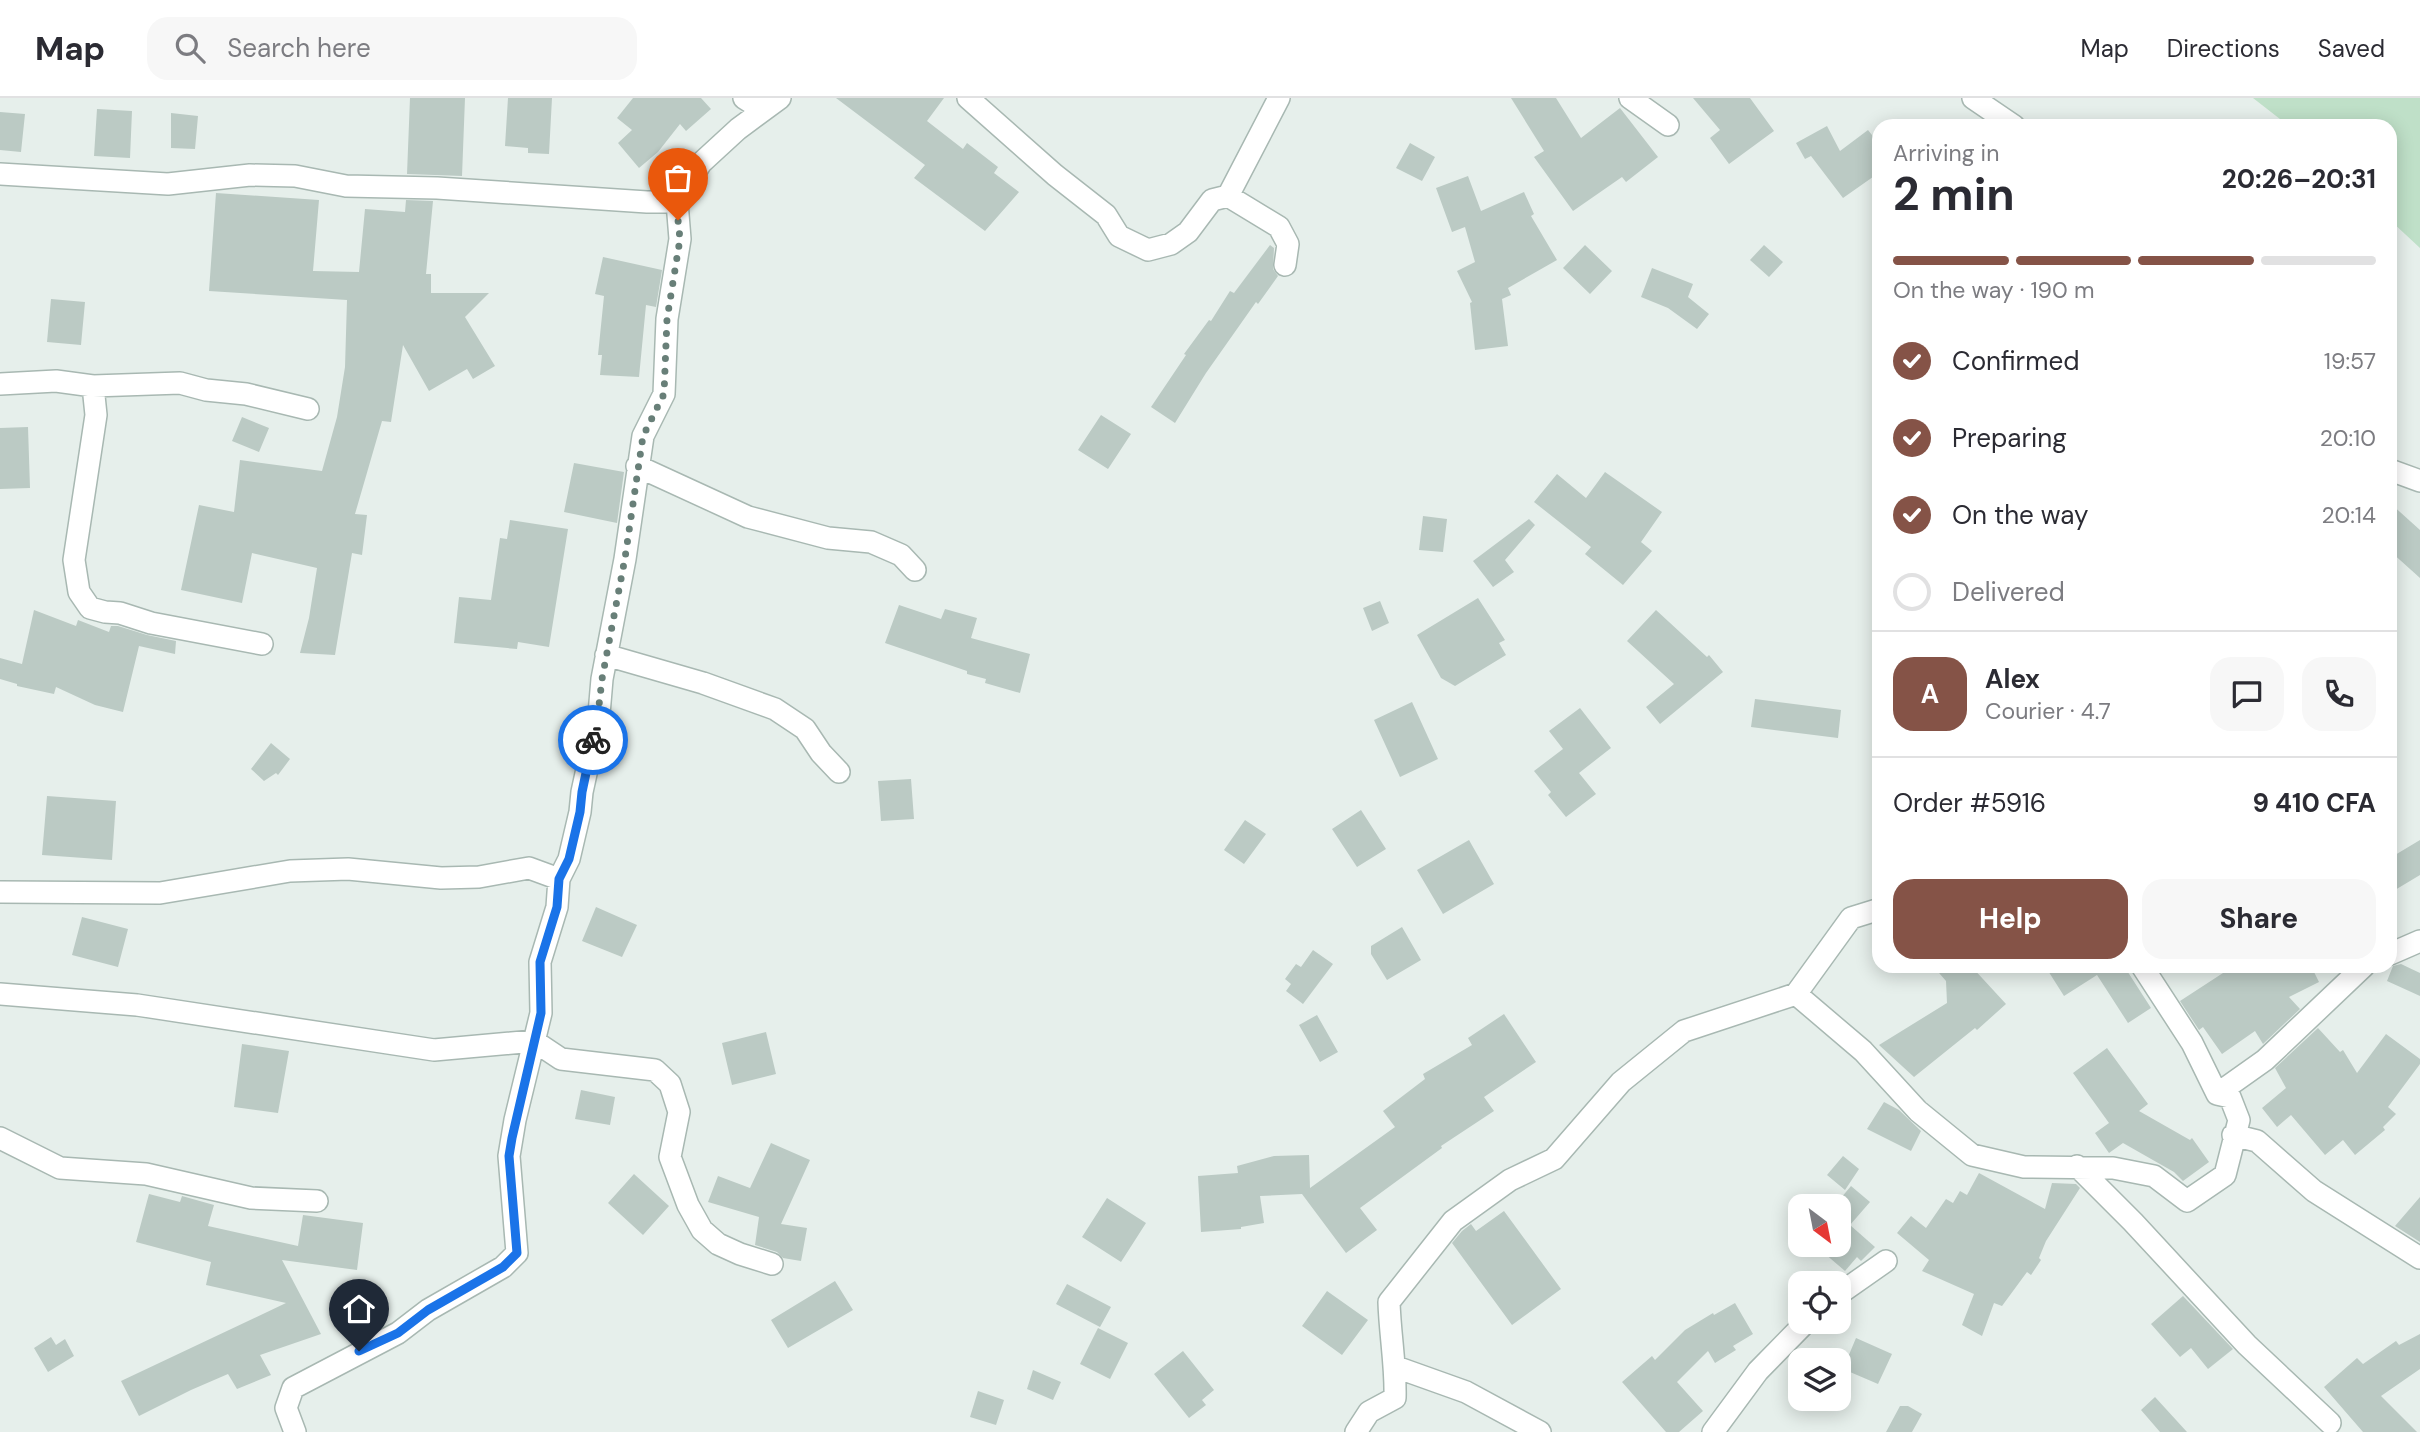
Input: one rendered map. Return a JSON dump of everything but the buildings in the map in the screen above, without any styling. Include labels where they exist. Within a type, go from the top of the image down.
[{"type":"street","points":[[744,98],[771,104]]},
{"type":"street","points":[[968,98],[1055,176],[1106,215],[1119,236],[1148,250],[1171,244],[1188,232],[1212,200],[1228,196],[1279,227],[1288,244],[1285,265]]},
{"type":"street","points":[[1228,196],[1279,98]]},
{"type":"street","points":[[1630,98],[1668,125]]},
{"type":"street","points":[[1973,98],[2004,119]]},
{"type":"street","points":[[295,1432],[286,1408],[293,1388],[398,1333],[428,1310],[503,1267],[517,1253],[509,1156],[541,1013],[540,962],[557,907],[559,879],[569,859],[580,812],[625,558],[643,436],[664,394],[667,319],[680,239],[677,202],[701,163],[738,129],[771,104]]},
{"type":"street","points":[[0,174],[168,184],[250,175],[295,176],[346,187],[437,188],[677,202]]},
{"type":"street","points":[[0,384],[56,381],[93,386],[180,383],[206,390],[246,394],[308,409]]},
{"type":"street","points":[[93,386],[96,415],[74,561],[76,579],[84,600],[90,608],[105,612],[262,644]]},
{"type":"street","points":[[637,466],[748,517],[828,538],[871,542],[901,555],[915,570]]},
{"type":"street","points":[[2397,472],[2411,475],[2420,481]]},
{"type":"street","points":[[606,655],[703,683],[775,709],[805,729],[821,753],[839,772]]},
{"type":"street","points":[[0,892],[160,893],[290,871],[348,869],[441,878],[479,877],[529,868],[559,879]]},
{"type":"street","points":[[1356,1432],[1369,1412],[1395,1398],[1396,1367],[1388,1302],[1453,1222],[1510,1181],[1554,1158],[1621,1082],[1684,1031],[1796,994],[1851,918],[1872,911]]},
{"type":"street","points":[[2397,951],[2420,941]]},
{"type":"street","points":[[2147,973],[2192,1043],[2217,1094]]},
{"type":"street","points":[[2217,1094],[2265,1059],[2357,973]]},
{"type":"street","points":[[0,994],[137,1005],[434,1050],[534,1041],[561,1059],[655,1070],[670,1084],[680,1112],[670,1157],[688,1205],[702,1230],[718,1244],[772,1264]]},
{"type":"street","points":[[1796,994],[1863,1051],[1918,1111],[1972,1156],[2024,1167],[2113,1168],[2154,1176],[2187,1202],[2225,1175],[2233,1135],[2239,1120],[2230,1097],[2217,1094]]},
{"type":"street","points":[[2233,1135],[2257,1141],[2314,1191],[2420,1258]]},
{"type":"street","points":[[0,1138],[60,1167],[146,1174],[250,1198],[317,1201]]},
{"type":"street","points":[[2077,1166],[2247,1345],[2330,1423]]},
{"type":"street","points":[[1851,1286],[1886,1261]]},
{"type":"street","points":[[1713,1432],[1758,1371],[1794,1334]]},
{"type":"street","points":[[1396,1367],[1466,1392],[1540,1432]]},
{"type":"green space","points":[[2253,98],[2420,98],[2420,248],[2397,227],[2397,119],[2280,119]]},
{"type":"way so far","points":[[593,740],[643,436],[664,394],[667,319],[680,239],[678,220]]},
{"type":"route","points":[[359,1351],[398,1333],[428,1310],[503,1267],[517,1253],[509,1156],[541,1013],[540,962],[557,907],[559,879],[569,859],[593,740]]}]
